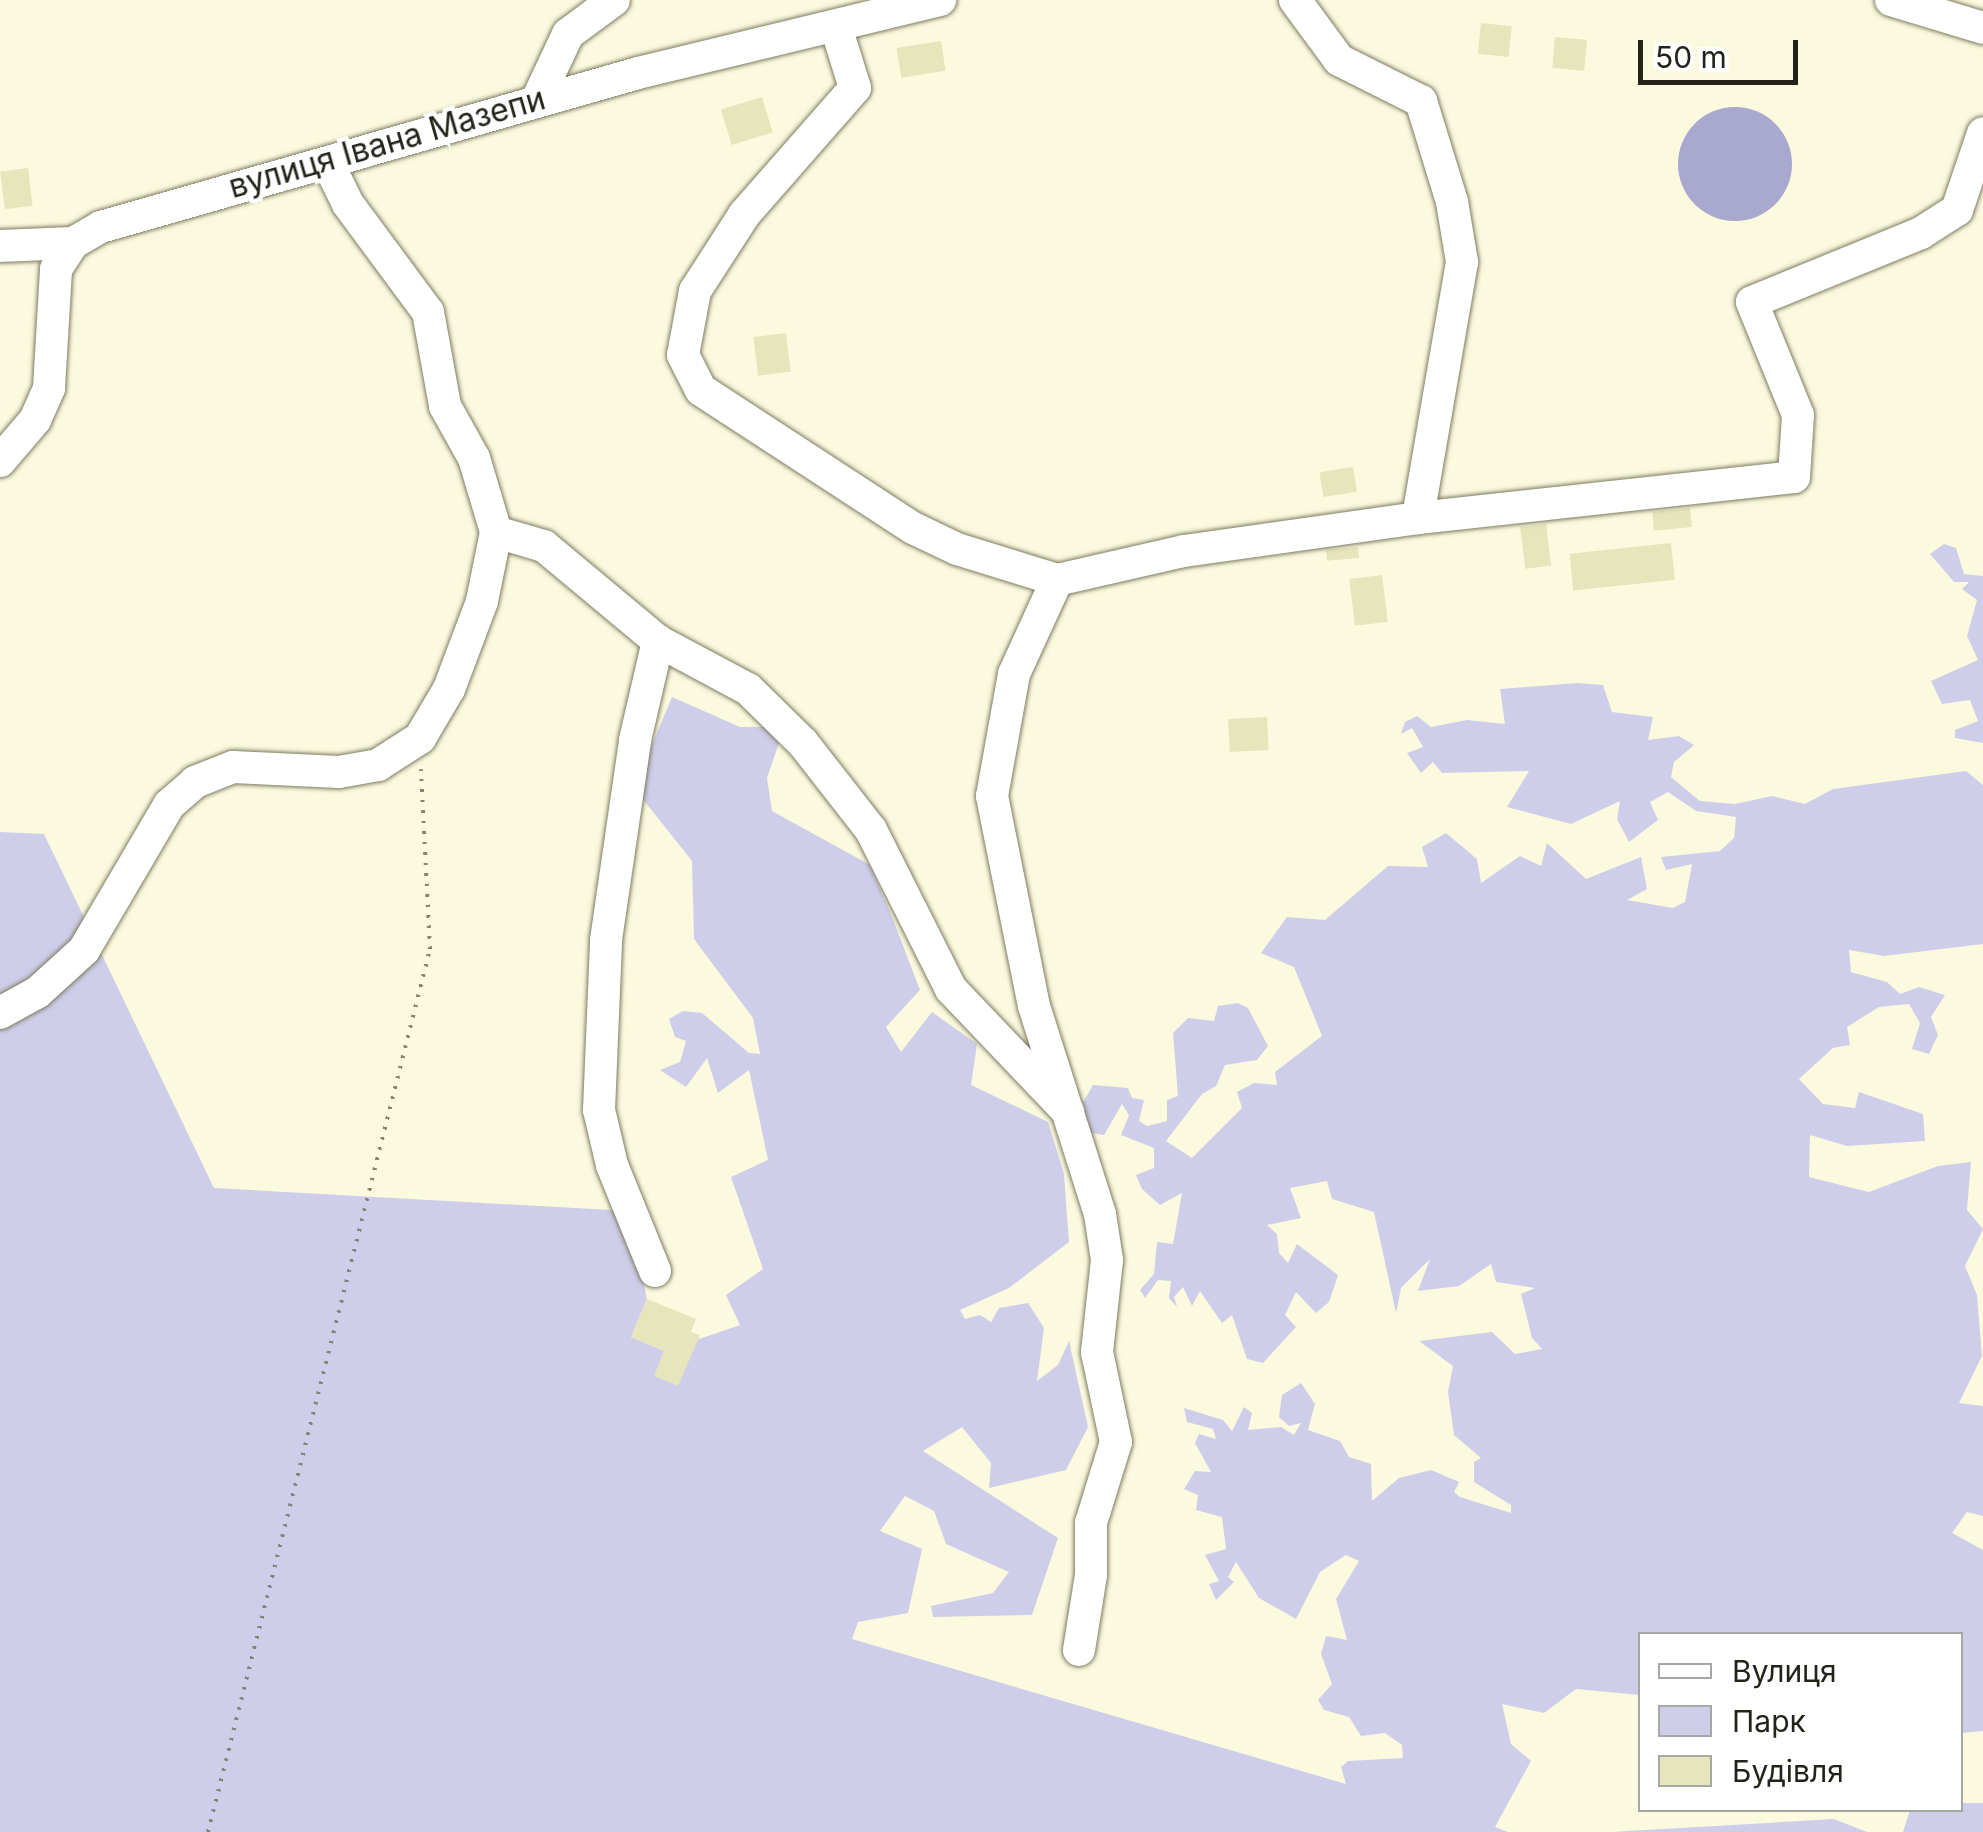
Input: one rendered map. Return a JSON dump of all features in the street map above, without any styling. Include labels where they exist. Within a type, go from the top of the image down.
[{"type":"street","points":[[537,100],[568,34],[614,0]]},
{"type":"street","name":"вулиця Івана Мазепи","points":[[74,243],[148,210],[329,165],[537,100],[940,0]]},
{"type":"street","points":[[1295,0],[1339,60],[1421,101],[1452,202],[1462,262],[1418,518]]},
{"type":"street","points":[[1891,0],[1983,28]]},
{"type":"street","points":[[836,27],[855,88],[744,215],[695,291],[683,336],[686,366],[715,401],[913,528],[956,550],[1056,580],[1184,551],[1418,518],[1794,478],[1798,415],[1752,302],[1921,233],[1957,210],[1983,134]]},
{"type":"street","points":[[0,1013],[38,992],[84,950],[169,805],[195,782],[232,767],[339,772],[378,765],[420,738],[449,689],[482,601],[496,532],[474,458],[445,406],[428,312],[348,204],[329,165]]},
{"type":"street","points":[[0,246],[74,243]]},
{"type":"street","points":[[0,461],[35,420],[49,388],[56,269],[74,243]]},
{"type":"street","points":[[496,532],[544,546],[658,640],[748,689],[803,743],[871,830],[951,990],[1068,1112]]},
{"type":"street","points":[[1056,580],[1014,674],[992,796],[1034,1006],[1108,1260],[1097,1352],[1116,1442],[1091,1523],[1091,1575],[1079,1650]]},
{"type":"street","points":[[655,1271],[612,1165],[599,1110],[606,940],[635,740],[658,640]]},
{"type":"path","points":[[208,1832],[430,949],[420,738]]},
{"type":"green space","points":[[1944,544],[1956,548],[1964,574],[1983,576],[1983,743],[1955,738],[1955,730],[1978,721],[1970,700],[1942,704],[1931,681],[1978,660],[1967,636],[1977,600],[1962,589],[1969,582],[1954,582],[1930,554]]},
{"type":"green space","points":[[1577,683],[1603,685],[1612,712],[1653,717],[1648,740],[1679,736],[1694,745],[1674,762],[1671,777],[1700,801],[1735,804],[1772,796],[1805,804],[1833,789],[1966,771],[1983,785],[1983,944],[1884,956],[1849,950],[1851,972],[1887,982],[1900,994],[1919,987],[1945,995],[1931,1017],[1938,1035],[1929,1054],[1912,1049],[1920,1023],[1909,1004],[1879,1007],[1847,1027],[1850,1045],[1833,1048],[1799,1079],[1823,1104],[1855,1108],[1859,1092],[1923,1114],[1925,1141],[1847,1146],[1810,1135],[1809,1177],[1869,1192],[1938,1166],[1971,1162],[1967,1210],[1983,1229],[1965,1266],[1977,1295],[1982,1356],[1959,1403],[1983,1406],[1983,1516],[1967,1512],[1952,1533],[1983,1550],[1983,1731],[1963,1733],[1963,1632],[1638,1632],[1638,1695],[1576,1689],[1544,1713],[1502,1704],[1511,1744],[1531,1761],[1495,1827],[1508,1832],[0,1832],[0,832],[44,834],[214,1188],[629,1211],[647,1299],[631,1337],[664,1351],[740,1325],[726,1295],[763,1269],[731,1177],[768,1160],[749,1070],[718,1093],[707,1058],[686,1087],[660,1070],[680,1062],[686,1041],[675,1037],[669,1019],[683,1011],[702,1013],[749,1053],[760,1054],[753,1018],[694,939],[692,861],[634,788],[672,697],[740,727],[770,727],[780,740],[767,778],[772,811],[870,865],[891,914],[920,990],[886,1027],[901,1052],[932,1012],[977,1044],[971,1085],[1048,1122],[1064,1174],[1069,1242],[1009,1288],[960,1310],[965,1319],[980,1315],[991,1322],[999,1308],[1028,1303],[1044,1328],[1037,1381],[1058,1365],[1069,1341],[1088,1427],[1066,1470],[989,1488],[991,1463],[962,1427],[923,1451],[1058,1538],[1032,1615],[933,1617],[931,1606],[993,1593],[1009,1572],[946,1544],[934,1511],[905,1496],[880,1531],[922,1549],[908,1613],[858,1622],[852,1639],[1346,1784],[1341,1767],[1348,1761],[1403,1758],[1402,1745],[1385,1733],[1361,1736],[1349,1717],[1324,1710],[1318,1700],[1332,1684],[1321,1654],[1326,1636],[1347,1640],[1336,1599],[1359,1561],[1346,1555],[1320,1572],[1296,1619],[1259,1598],[1236,1562],[1228,1577],[1234,1582],[1216,1600],[1209,1584],[1219,1581],[1205,1555],[1226,1549],[1222,1517],[1196,1510],[1198,1495],[1184,1489],[1195,1471],[1211,1472],[1195,1443],[1199,1434],[1216,1439],[1213,1429],[1187,1422],[1184,1408],[1223,1420],[1232,1431],[1244,1407],[1252,1413],[1248,1430],[1281,1427],[1294,1435],[1301,1423],[1289,1426],[1279,1417],[1282,1395],[1301,1383],[1315,1404],[1308,1430],[1340,1441],[1349,1457],[1371,1464],[1372,1501],[1399,1478],[1431,1470],[1459,1482],[1454,1492],[1460,1497],[1511,1513],[1511,1505],[1474,1482],[1474,1462],[1481,1458],[1454,1435],[1448,1392],[1453,1366],[1419,1341],[1492,1332],[1515,1354],[1542,1349],[1532,1338],[1521,1294],[1535,1288],[1496,1282],[1491,1264],[1459,1286],[1418,1291],[1430,1259],[1401,1288],[1396,1313],[1374,1212],[1332,1199],[1327,1181],[1290,1188],[1301,1218],[1267,1225],[1277,1234],[1279,1253],[1288,1263],[1297,1244],[1338,1275],[1329,1302],[1316,1313],[1296,1292],[1285,1315],[1296,1327],[1263,1363],[1247,1359],[1232,1315],[1222,1323],[1200,1291],[1192,1306],[1183,1287],[1174,1297],[1177,1307],[1169,1298],[1171,1281],[1158,1280],[1145,1298],[1140,1290],[1154,1274],[1157,1242],[1173,1244],[1182,1193],[1160,1205],[1142,1189],[1136,1175],[1154,1168],[1154,1148],[1121,1135],[1129,1115],[1122,1104],[1104,1135],[1081,1131],[1078,1111],[1093,1085],[1128,1088],[1132,1098],[1144,1100],[1139,1121],[1147,1126],[1167,1121],[1167,1100],[1178,1096],[1173,1033],[1188,1018],[1214,1021],[1218,1006],[1238,1003],[1248,1008],[1268,1046],[1257,1060],[1225,1065],[1216,1086],[1202,1094],[1166,1141],[1192,1158],[1242,1108],[1237,1092],[1254,1083],[1277,1085],[1275,1072],[1322,1036],[1294,967],[1261,953],[1287,917],[1325,920],[1388,866],[1428,867],[1422,847],[1446,833],[1477,859],[1481,883],[1520,856],[1541,866],[1547,843],[1586,879],[1641,857],[1647,889],[1627,900],[1673,908],[1685,902],[1692,864],[1666,870],[1661,857],[1720,851],[1734,838],[1736,817],[1696,811],[1668,792],[1650,802],[1658,820],[1629,842],[1617,819],[1620,801],[1571,824],[1507,807],[1529,771],[1442,773],[1433,762],[1421,773],[1407,753],[1423,747],[1412,728],[1401,734],[1405,722],[1417,716],[1431,727],[1467,720],[1505,724],[1500,689]]},
{"type":"green space","points":[[1963,1803],[1983,1803],[1983,1832],[1903,1832],[1909,1812],[1963,1812]]},
{"type":"green space","points":[[1834,1819],[1867,1832],[1611,1832]]},
{"type":"shaded area","points":[[1735,107],[1757,111],[1775,124],[1788,142],[1792,164],[1788,186],[1775,204],[1757,217],[1735,221],[1713,217],[1695,204],[1682,186],[1678,164],[1682,142],[1695,124],[1713,111]]},
{"type":"building","points":[[1481,23],[1512,26],[1509,57],[1478,54]]},
{"type":"building","points":[[1555,37],[1587,40],[1584,71],[1552,68]]},
{"type":"building","points":[[941,41],[946,71],[901,78],[897,48]]},
{"type":"building","points":[[762,97],[773,132],[732,145],[721,110]]},
{"type":"building","points":[[28,168],[33,206],[5,209],[0,171]]},
{"type":"building","points":[[786,333],[791,372],[758,376],[753,337]]},
{"type":"building","points":[[1353,467],[1357,492],[1323,497],[1319,472]]},
{"type":"building","points":[[1690,508],[1692,527],[1654,531],[1652,512]]},
{"type":"building","points":[[1546,524],[1551,566],[1525,569],[1520,527]]},
{"type":"building","points":[[1671,543],[1675,580],[1573,590],[1570,554]]},
{"type":"building","points":[[1358,547],[1359,558],[1327,561],[1326,550]]},
{"type":"building","points":[[1382,575],[1388,622],[1355,626],[1349,579]]},
{"type":"building","points":[[1267,717],[1269,750],[1230,752],[1228,719]]},
{"type":"building","points":[[647,1299],[696,1319],[691,1332],[700,1335],[678,1386],[654,1376],[664,1351],[631,1337]]}]
